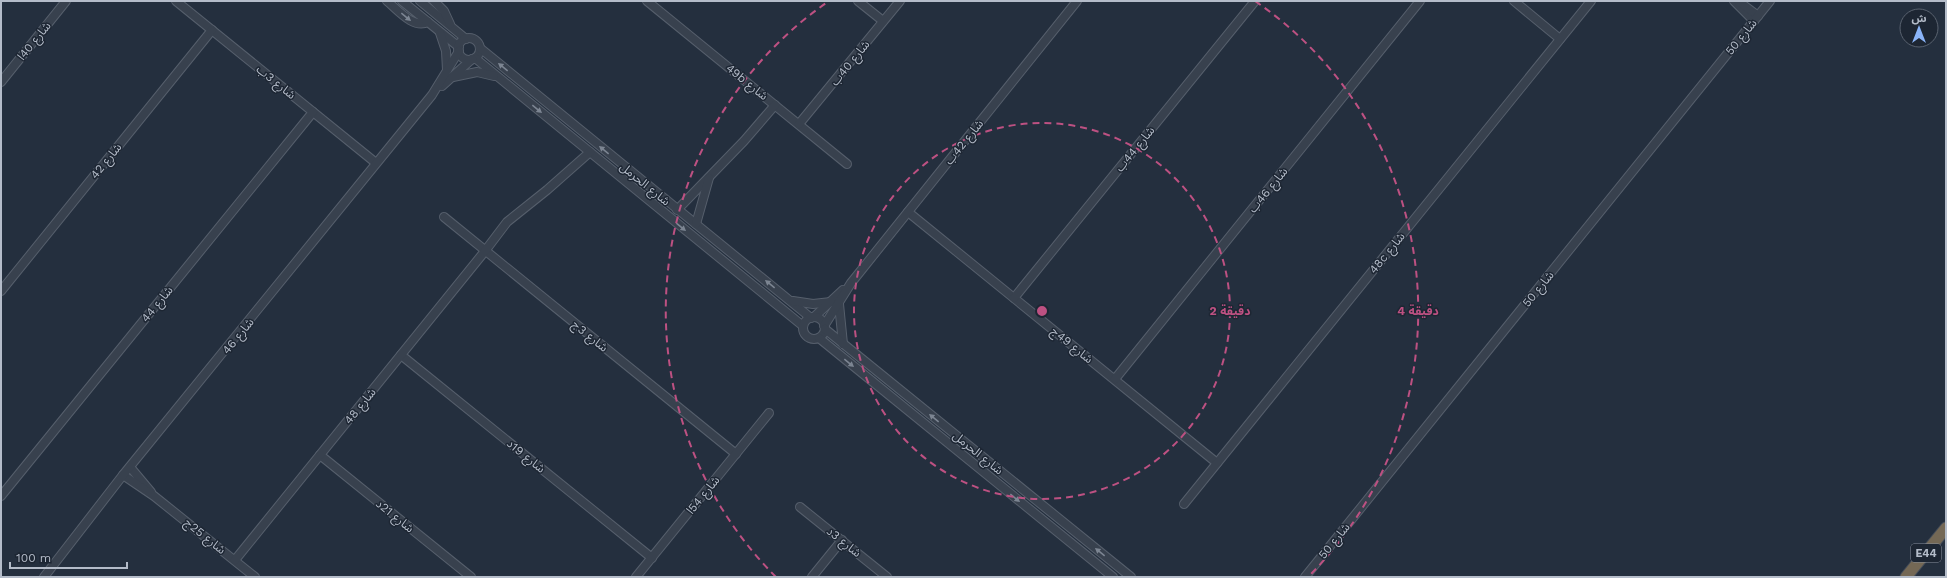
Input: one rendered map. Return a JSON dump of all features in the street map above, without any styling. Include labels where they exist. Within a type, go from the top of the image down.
[{"type":"highway","name":"E44","points":[[1906,577],[1946,528]]},
{"type":"street","name":"شارع 40ا","points":[[1,82],[66,1]]},
{"type":"street","name":"شارع 3ب","points":[[176,1],[376,163]]},
{"type":"street","points":[[387,1],[414,22],[423,24],[428,22]]},
{"type":"street","points":[[402,1],[438,30],[459,49],[465,58],[473,58],[478,55],[480,48],[476,41],[466,38],[420,1]]},
{"type":"street","points":[[434,1],[444,12],[450,25]]},
{"type":"street","name":"49b شارع","points":[[647,1],[800,124],[847,164]]},
{"type":"street","points":[[858,1],[883,21]]},
{"type":"street","name":"شارع 40ب","points":[[800,124],[900,1]]},
{"type":"street","name":"شارع 42ب","points":[[825,328],[835,303],[1077,1]]},
{"type":"street","name":"شارع 44ب","points":[[1014,298],[1255,1]]},
{"type":"street","name":"شارع 46ب","points":[[1115,379],[1420,1]]},
{"type":"street","points":[[1514,1],[1560,39]]},
{"type":"street","name":"48c شارع","points":[[1184,504],[1591,1]]},
{"type":"street","points":[[1734,1],[1756,18]]},
{"type":"street","points":[[1738,1],[1756,18]]},
{"type":"street","name":"شارع 50","points":[[1304,577],[1770,1]]},
{"type":"street","name":"شارع 42","points":[[1,292],[212,30]]},
{"type":"street","points":[[438,30],[446,51],[448,76],[469,73],[484,73],[498,77]]},
{"type":"street","points":[[459,49],[461,42],[466,38]]},
{"type":"street","name":"شارع الحرمل","points":[[480,48],[677,210],[813,318]]},
{"type":"street","name":"شارع 46","points":[[448,76],[459,49]]},
{"type":"street","name":"شارع 46","points":[[44,577],[122,475],[432,95],[448,76],[473,58]]},
{"type":"street","name":"شارع الحرمل","points":[[473,58],[803,326]]},
{"type":"street","points":[[677,210],[744,141],[775,105]]},
{"type":"street","name":"شارع 44","points":[[1,496],[313,112]]},
{"type":"street","name":"شارع 48","points":[[235,560],[507,222],[547,190],[590,152]]},
{"type":"street","points":[[696,224],[710,175]]},
{"type":"street","name":"شارع 49ج","points":[[908,212],[1217,462]]},
{"type":"street","name":"شارع 3ج","points":[[444,217],[736,454]]},
{"type":"street","points":[[788,299],[804,304],[835,303],[843,344]]},
{"type":"street","name":"شارع 42ب","points":[[813,318],[835,303]]},
{"type":"street","points":[[813,318],[821,320],[825,328],[823,335],[814,339],[807,337],[803,331],[803,326],[806,321],[813,318]]},
{"type":"street","name":"شارع الحرمل","points":[[825,328],[1131,577]]},
{"type":"street","name":"شارع الحرمل","points":[[818,338],[1112,577]]},
{"type":"street","name":"شارع 19د","points":[[401,355],[652,558]]},
{"type":"street","name":"شارع 54ا","points":[[636,577],[770,412]]},
{"type":"street","name":"شارع 21د","points":[[320,455],[471,577]]},
{"type":"street","name":"شارع 25ج","points":[[130,466],[154,496]]},
{"type":"street","name":"شارع 25ج","points":[[122,475],[154,496],[255,577]]},
{"type":"street","name":"شارع 3د","points":[[800,507],[887,577]]},
{"type":"street","points":[[812,577],[842,540]]}]
